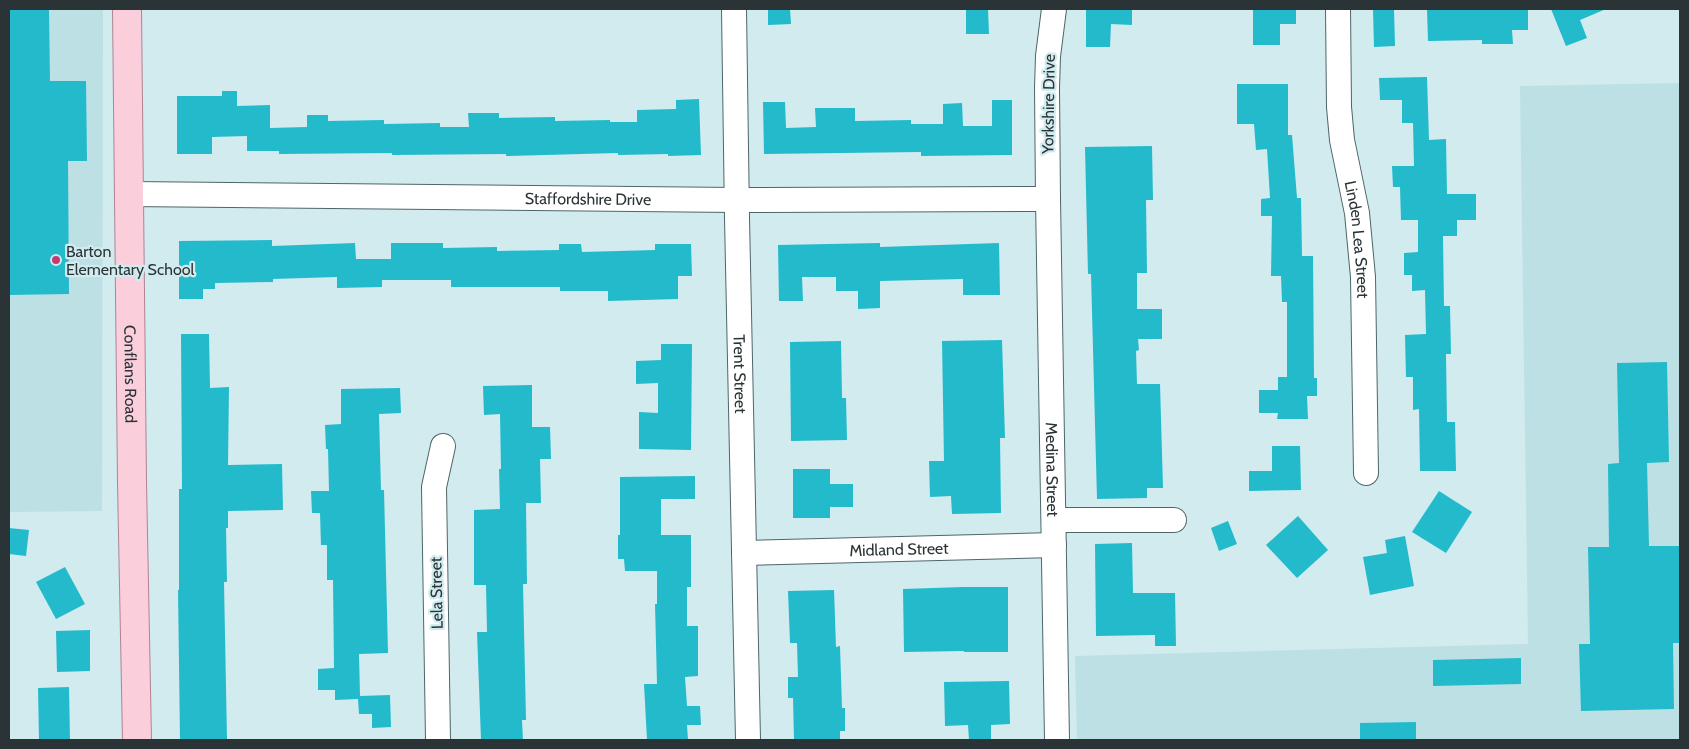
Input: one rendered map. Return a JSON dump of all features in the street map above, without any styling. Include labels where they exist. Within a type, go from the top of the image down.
[{"type":"main road","name":"Conflans Road","points":[[127,9],[137,740]]},
{"type":"street","name":"Trent Street","points":[[734,9],[736,200],[748,740]]},
{"type":"street","name":"Yorkshire Drive","points":[[1048,199],[1047,80],[1054,9]]},
{"type":"street","name":"Linden Lea Street","points":[[1338,9],[1338,88],[1342,140],[1357,213],[1363,278],[1366,473]]},
{"type":"street","name":"Staffordshire Drive","points":[[129,194],[736,200],[1048,199]]},
{"type":"street","name":"Medina Street","points":[[1048,199],[1057,740]]},
{"type":"street","name":"Lela Street","points":[[438,740],[434,486],[443,446]]},
{"type":"street","points":[[1054,520],[1174,520]]},
{"type":"street","name":"Midland Street","points":[[744,553],[1054,545]]},
{"type":"shaded area","name":"Barton Elementary School","points":[[9,9],[103,9],[102,511],[9,512]]},
{"type":"shaded area","points":[[1680,83],[1680,740],[1077,740],[1075,656],[1528,644],[1520,86]]},
{"type":"building","points":[[9,9],[49,9],[50,81],[86,81],[87,161],[68,161],[69,294],[9,295]]},
{"type":"building","points":[[768,9],[790,9],[791,24],[768,25]]},
{"type":"building","points":[[966,9],[988,9],[989,34],[966,34]]},
{"type":"building","points":[[1086,9],[1132,9],[1132,25],[1111,24],[1110,47],[1086,47]]},
{"type":"building","points":[[1253,9],[1296,9],[1296,24],[1280,24],[1280,45],[1253,45]]},
{"type":"building","points":[[1373,9],[1394,9],[1395,46],[1374,47]]},
{"type":"building","points":[[1427,9],[1528,9],[1528,30],[1512,30],[1513,44],[1482,44],[1482,40],[1428,41]]},
{"type":"building","points":[[1551,9],[1606,9],[1580,20],[1587,38],[1566,46]]},
{"type":"building","points":[[1427,77],[1429,140],[1446,139],[1447,194],[1476,194],[1476,220],[1457,220],[1457,236],[1443,236],[1444,306],[1450,306],[1451,354],[1446,354],[1447,422],[1455,422],[1456,471],[1420,471],[1419,409],[1413,410],[1413,377],[1406,377],[1405,335],[1426,334],[1425,290],[1412,291],[1412,275],[1404,275],[1404,253],[1418,252],[1418,220],[1401,220],[1400,187],[1393,187],[1392,166],[1414,166],[1413,123],[1402,123],[1402,100],[1380,100],[1379,78]]},
{"type":"building","points":[[1237,84],[1288,84],[1288,135],[1292,135],[1297,198],[1301,198],[1302,256],[1313,256],[1314,378],[1317,378],[1317,396],[1307,396],[1308,419],[1277,419],[1278,413],[1259,413],[1259,390],[1278,390],[1278,377],[1287,377],[1287,302],[1282,302],[1281,276],[1271,276],[1272,216],[1261,216],[1261,199],[1270,198],[1267,149],[1256,150],[1254,124],[1237,124]]},
{"type":"building","points":[[222,91],[237,91],[237,106],[270,105],[270,128],[307,127],[307,115],[328,115],[328,121],[384,120],[384,124],[440,123],[440,127],[469,127],[468,113],[499,113],[499,118],[555,117],[555,121],[610,120],[610,122],[637,122],[637,110],[676,109],[676,100],[699,99],[701,155],[618,155],[618,153],[506,156],[506,154],[279,154],[279,151],[247,151],[247,136],[212,137],[212,154],[177,154],[177,96],[222,96]]},
{"type":"building","points":[[992,100],[1012,100],[1012,155],[921,156],[921,152],[764,154],[763,102],[785,102],[786,128],[816,127],[815,108],[855,108],[855,121],[911,120],[911,124],[943,124],[943,104],[962,103],[963,126],[992,126]]},
{"type":"building","points":[[1152,146],[1153,200],[1146,200],[1147,273],[1137,273],[1137,309],[1162,309],[1162,339],[1138,339],[1139,350],[1136,351],[1137,384],[1160,384],[1163,488],[1147,488],[1147,498],[1097,499],[1091,274],[1088,274],[1085,147]]},
{"type":"building","points":[[272,240],[272,246],[355,243],[356,259],[391,259],[391,243],[443,243],[443,248],[497,247],[497,251],[559,250],[559,244],[581,244],[582,252],[655,250],[655,244],[691,244],[692,276],[678,276],[678,299],[608,301],[608,291],[560,291],[560,287],[451,287],[451,280],[382,280],[382,287],[337,288],[337,277],[273,279],[273,282],[215,283],[215,289],[203,289],[203,299],[179,299],[179,241]]},
{"type":"building","points":[[880,243],[880,247],[999,243],[1000,295],[963,295],[963,279],[880,281],[880,308],[858,309],[858,291],[836,291],[836,277],[802,277],[803,301],[779,301],[778,245]]},
{"type":"building","points":[[181,334],[209,334],[210,388],[229,387],[228,465],[282,464],[283,510],[228,511],[228,528],[226,528],[227,582],[224,582],[227,740],[180,740],[178,590],[179,489],[182,489]]},
{"type":"building","points":[[1002,340],[1005,438],[1000,438],[1001,513],[952,514],[951,496],[930,497],[929,461],[944,461],[942,341]]},
{"type":"building","points":[[841,341],[842,398],[846,398],[847,440],[791,441],[790,342]]},
{"type":"building","points":[[661,344],[692,344],[691,450],[639,449],[639,412],[658,413],[658,383],[636,384],[636,361],[661,360]]},
{"type":"building","points":[[1667,362],[1669,462],[1647,463],[1649,546],[1680,546],[1680,643],[1673,643],[1674,709],[1581,711],[1579,644],[1590,644],[1588,547],[1609,547],[1608,464],[1619,463],[1617,363]]},
{"type":"building","points":[[532,385],[532,427],[550,427],[551,459],[540,459],[541,503],[526,503],[527,584],[523,584],[526,720],[522,720],[523,740],[481,740],[477,632],[487,632],[486,585],[474,585],[474,510],[500,509],[499,469],[501,469],[500,414],[484,415],[483,386]]},
{"type":"building","points":[[400,388],[401,413],[379,414],[381,490],[384,490],[388,653],[359,654],[360,696],[390,695],[391,727],[372,728],[372,714],[359,714],[358,699],[335,700],[335,690],[318,690],[318,669],[334,668],[333,580],[327,580],[327,545],[321,545],[320,513],[312,513],[311,491],[329,491],[328,449],[326,449],[325,425],[341,424],[341,389]]},
{"type":"building","points":[[1272,446],[1300,446],[1301,490],[1249,491],[1249,471],[1272,471]]},
{"type":"building","points":[[793,469],[830,469],[830,484],[853,484],[853,507],[830,507],[830,518],[793,518]]},
{"type":"building","points":[[695,476],[695,499],[661,499],[661,535],[691,535],[691,587],[687,587],[687,626],[698,626],[698,676],[685,677],[687,706],[700,706],[701,725],[687,725],[688,740],[647,740],[644,684],[657,684],[655,604],[657,604],[657,571],[625,571],[624,559],[618,559],[620,477]]},
{"type":"building","points":[[1439,491],[1472,512],[1446,553],[1412,532]]},
{"type":"building","points":[[1298,516],[1328,550],[1297,578],[1266,545]]},
{"type":"building","points":[[1228,521],[1237,544],[1219,551],[1211,528]]},
{"type":"building","points":[[9,528],[29,530],[26,556],[9,554]]},
{"type":"building","points":[[1405,536],[1414,586],[1370,595],[1363,557],[1387,553],[1385,540]]},
{"type":"building","points":[[1132,543],[1133,593],[1175,593],[1176,646],[1155,646],[1155,635],[1096,636],[1095,544]]},
{"type":"building","points":[[65,567],[85,604],[56,619],[36,582]]},
{"type":"building","points":[[1008,587],[1008,652],[904,652],[903,589]]},
{"type":"building","points":[[834,590],[836,647],[840,646],[842,708],[845,708],[845,731],[840,731],[840,740],[794,740],[793,698],[788,698],[788,677],[798,677],[797,643],[790,643],[788,591]]},
{"type":"building","points":[[90,630],[90,671],[57,672],[56,631]]},
{"type":"building","points":[[1521,658],[1521,684],[1433,686],[1433,660]]},
{"type":"building","points":[[1009,681],[1010,724],[991,725],[991,740],[969,740],[968,725],[945,726],[944,682]]},
{"type":"building","points":[[69,687],[70,740],[39,740],[38,688]]},
{"type":"building","points":[[1416,722],[1416,740],[1360,740],[1360,723]]},
{"type":"place","name":"Barton Elementary School","points":[[56,260]]}]
